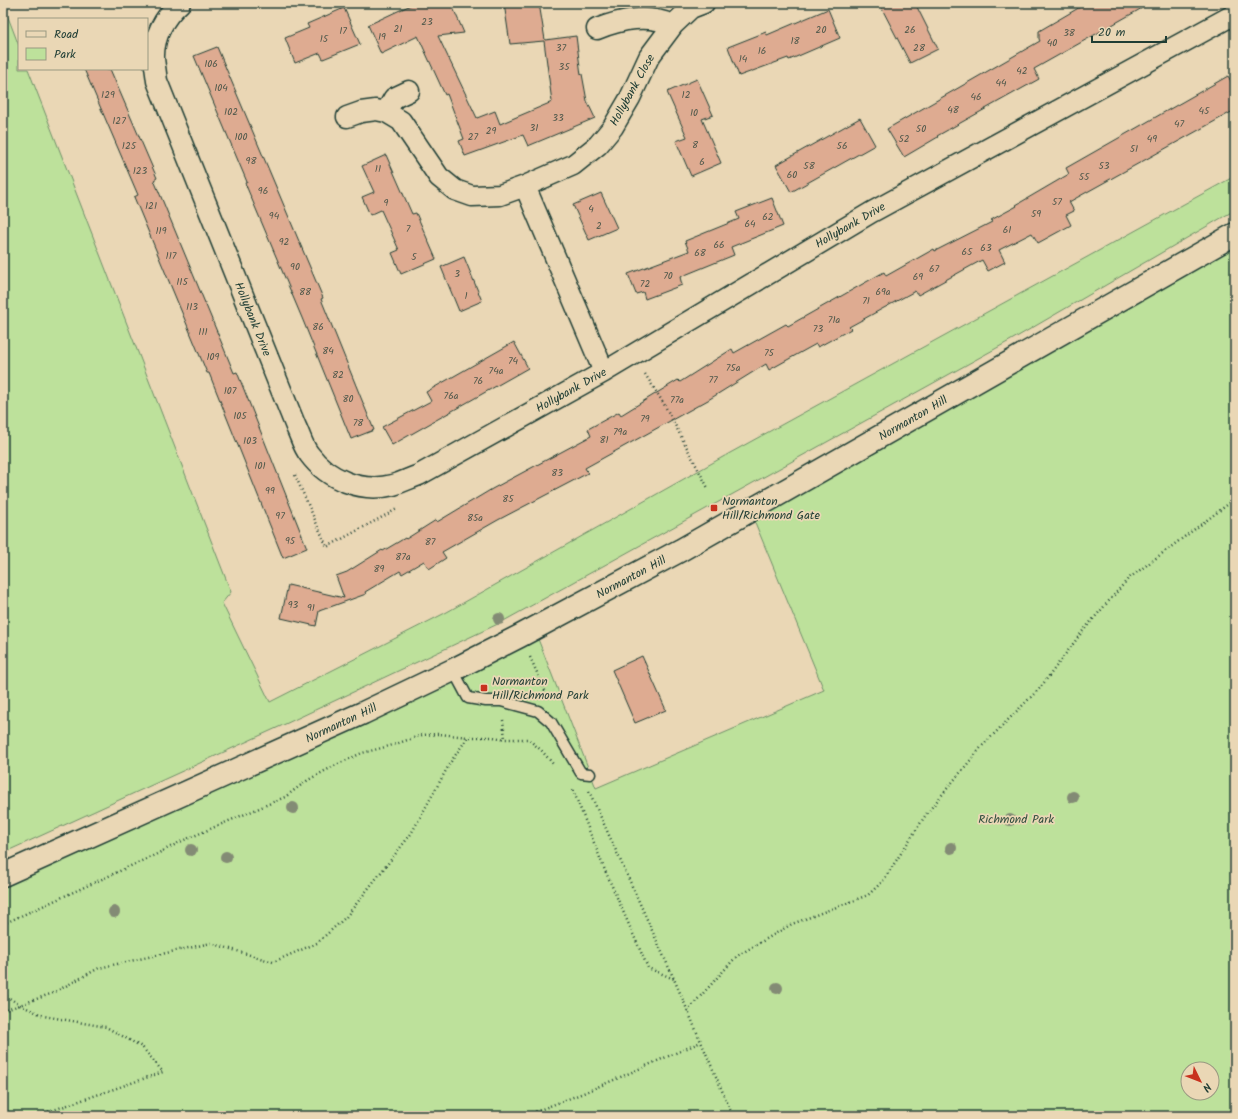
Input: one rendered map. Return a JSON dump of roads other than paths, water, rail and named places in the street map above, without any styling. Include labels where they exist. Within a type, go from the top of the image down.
[{"type":"main road","name":"Normanton Hill","points":[[3,875],[363,713],[453,670],[598,595],[681,550],[1235,234]]},
{"type":"street","name":"Hollybank Drive","points":[[180,3],[164,20],[158,35],[154,58],[157,81],[308,454],[326,472],[348,484],[368,487],[393,485],[419,475],[604,372],[872,212],[1235,14]]},
{"type":"street","name":"Hollybank Close","points":[[386,112],[401,121],[438,177],[455,190],[472,196],[500,194],[525,186],[573,165],[598,145],[613,127],[630,98],[649,57],[673,25],[691,8],[704,3]]},
{"type":"street","points":[[597,29],[609,24],[640,18],[662,20],[673,25]]},
{"type":"street","points":[[347,117],[361,112],[376,110],[386,112],[394,98],[409,91]]},
{"type":"street","points":[[525,186],[604,372]]},
{"type":"lane","points":[[453,670],[468,698],[486,701],[501,701],[538,711],[551,722],[585,773]]},
{"type":"place","name":"Normanton Hill/Richmond Gate","points":[[714,508]]},
{"type":"place","name":"Normanton Hill/Richmond Park","points":[[484,688]]},
{"type":"park label","name":"Richmond Park","points":[[1016,819]]}]
